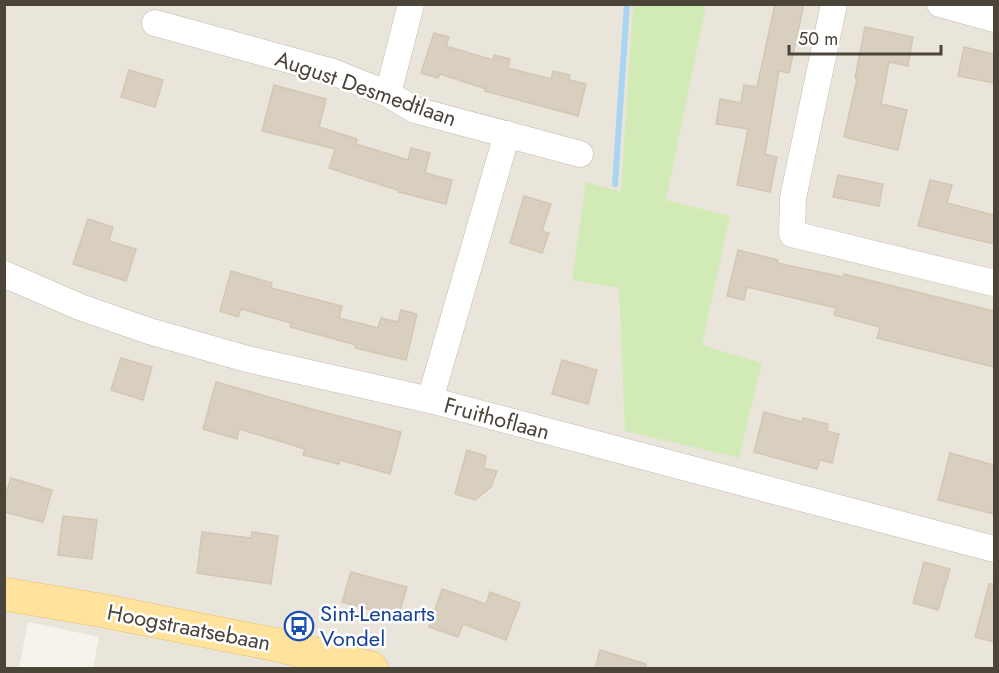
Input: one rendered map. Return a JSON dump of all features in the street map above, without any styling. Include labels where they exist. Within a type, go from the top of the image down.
[{"type":"main road","name":"Hoogstraatsebaan","points":[[4,594],[278,645],[371,669]]},
{"type":"street","points":[[388,94],[411,4]]},
{"type":"street","points":[[834,4],[793,198],[792,234],[994,283]]},
{"type":"street","points":[[940,4],[994,19]]},
{"type":"street","name":"August Desmedtlaan","points":[[155,23],[333,72],[388,94],[415,110],[580,154]]},
{"type":"street","points":[[430,400],[507,134]]},
{"type":"street","name":"Fruithoflaan","points":[[4,274],[80,307],[149,331],[247,359],[430,400],[994,549]]},
{"type":"shaded area","points":[[4,5],[994,5],[994,668],[93,668],[99,637],[28,622],[19,668],[5,668]]},
{"type":"green space","points":[[633,5],[706,5],[666,200],[730,216],[702,345],[762,363],[739,458],[625,431],[619,288],[572,280],[586,182],[621,192]]},
{"type":"building","points":[[775,4],[804,4],[789,73],[779,71],[765,154],[777,157],[770,192],[737,185],[748,129],[716,124],[720,99],[741,103],[744,85],[757,87]]},
{"type":"building","points":[[865,27],[913,37],[908,66],[889,62],[881,104],[907,110],[898,150],[844,137],[857,79],[855,78]]},
{"type":"building","points":[[434,33],[449,37],[446,46],[493,60],[494,55],[510,59],[508,68],[551,79],[553,71],[570,75],[569,80],[586,84],[578,116],[485,91],[486,89],[440,74],[438,78],[421,73]]},
{"type":"building","points":[[964,47],[994,54],[994,83],[958,76]]},
{"type":"building","points":[[129,70],[163,80],[155,107],[121,97]]},
{"type":"building","points":[[274,85],[326,99],[319,127],[357,139],[356,144],[408,160],[411,148],[430,153],[425,173],[452,180],[446,204],[399,192],[329,168],[335,149],[262,131]]},
{"type":"building","points":[[838,175],[883,184],[879,206],[833,197]]},
{"type":"building","points":[[930,180],[952,185],[947,203],[994,215],[994,244],[918,226]]},
{"type":"building","points":[[524,196],[551,204],[542,231],[549,233],[542,253],[510,243]]},
{"type":"building","points":[[88,219],[113,227],[109,241],[136,249],[126,281],[73,264]]},
{"type":"building","points":[[738,250],[778,260],[777,263],[843,277],[844,274],[994,311],[994,367],[877,338],[880,327],[834,315],[836,308],[747,287],[744,300],[727,296]]},
{"type":"building","points":[[231,271],[272,283],[271,288],[342,306],[339,318],[378,328],[381,318],[398,322],[401,310],[417,314],[406,360],[355,348],[356,345],[290,327],[291,323],[241,309],[238,317],[220,311]]},
{"type":"building","points":[[121,358],[152,367],[143,400],[111,390]]},
{"type":"building","points":[[562,360],[597,370],[588,404],[552,394]]},
{"type":"building","points":[[216,382],[401,432],[390,474],[340,460],[339,464],[303,455],[305,449],[239,429],[237,439],[203,429]]},
{"type":"building","points":[[764,412],[802,422],[803,418],[828,424],[827,431],[839,434],[832,463],[820,460],[817,469],[754,452]]},
{"type":"building","points":[[467,450],[486,456],[484,468],[497,471],[491,487],[475,500],[455,494]]},
{"type":"building","points":[[950,453],[994,465],[994,514],[938,500]]},
{"type":"building","points":[[11,478],[52,490],[43,522],[4,512],[4,499]]},
{"type":"building","points":[[63,516],[97,520],[92,559],[58,555]]},
{"type":"building","points":[[202,532],[251,538],[252,532],[278,536],[271,584],[197,573]]},
{"type":"building","points":[[924,562],[950,569],[938,610],[913,603]]},
{"type":"building","points":[[351,572],[407,587],[398,617],[342,602]]},
{"type":"building","points":[[989,584],[994,584],[994,642],[975,637]]},
{"type":"building","points":[[442,589],[486,604],[490,592],[520,603],[506,640],[463,624],[458,637],[429,627]]},
{"type":"building","points":[[600,650],[646,664],[646,669],[595,669]]},
{"type":"waterway","points":[[615,184],[627,4]]},
{"type":"place","name":"Sint-Lenaarts Vondel","points":[[299,626]]}]
